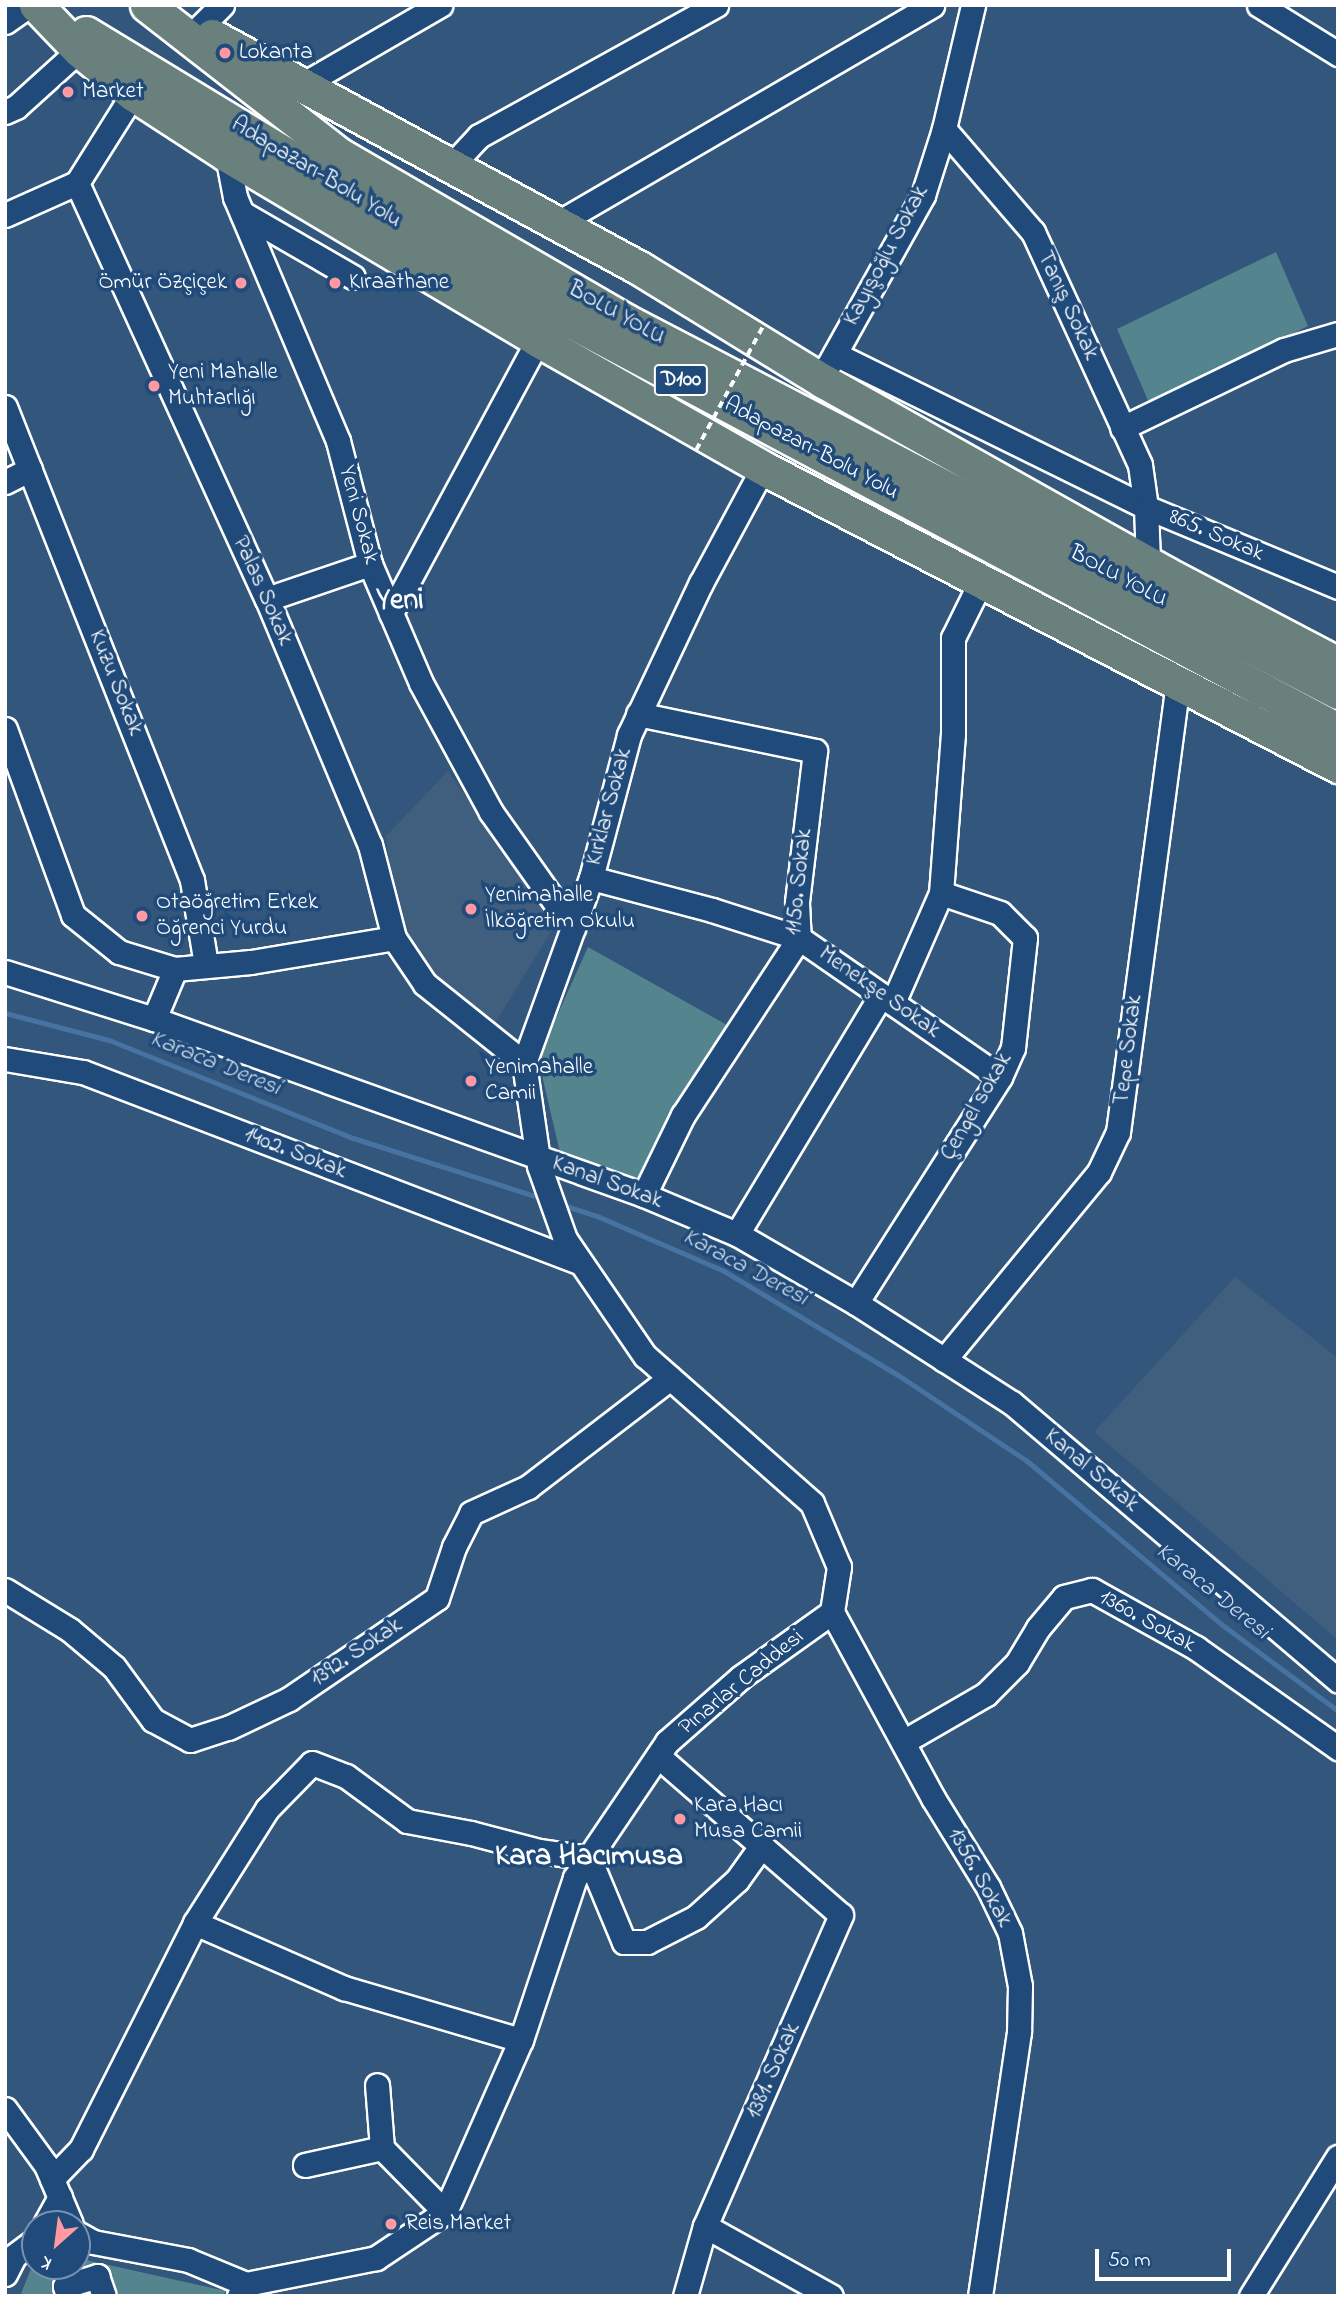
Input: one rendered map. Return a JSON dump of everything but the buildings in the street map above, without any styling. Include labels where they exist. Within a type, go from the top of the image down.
[{"type":"highway","points":[[37,5],[79,50],[133,94],[227,155],[538,340],[763,468],[1338,766]]},
{"type":"highway","name":"Adapazarı-Bolu Yolu","points":[[37,5],[484,275],[1338,730]]},
{"type":"highway","name":"BOLU YOLU","points":[[147,5],[340,155],[615,314],[1338,692]]},
{"type":"highway","points":[[155,5],[213,12],[302,85],[829,368],[1148,563],[1338,664]]},
{"type":"highway","points":[[1295,743],[1338,759]]},
{"type":"street","points":[[5,22],[29,5]]},
{"type":"street","points":[[302,85],[440,5]]},
{"type":"street","points":[[451,166],[479,136],[716,5]]},
{"type":"street","points":[[558,223],[932,5]]},
{"type":"street","name":"Kayışoğlu Sokak","points":[[829,368],[923,195],[944,129],[973,5]]},
{"type":"street","points":[[1259,5],[1338,54]]},
{"type":"street","points":[[5,112],[16,107],[79,50]]},
{"type":"street","points":[[5,215],[77,183],[133,94]]},
{"type":"street","name":"Tanış Sokak","points":[[944,129],[1033,232],[1140,466],[1146,507]]},
{"type":"street","name":"Yeni Sokak","points":[[227,155],[235,197],[338,441],[370,564],[421,683],[491,813],[573,929]]},
{"type":"street","name":"Palas Sokak","points":[[77,183],[267,600],[370,845],[394,938],[425,984],[524,1063]]},
{"type":"street","points":[[242,212],[353,277]]},
{"type":"street","points":[[1122,428],[1284,350],[1338,334]]},
{"type":"street","points":[[391,613],[538,340]]},
{"type":"street","points":[[829,368],[1146,507]]},
{"type":"street","name":"Kuzu Sokak","points":[[5,407],[192,880],[206,965]]},
{"type":"street","name":"Kırklar Sokak","points":[[581,1263],[565,1239],[539,1161],[524,1063],[591,878],[629,735],[701,583],[763,468]]},
{"type":"street","points":[[5,482],[30,469]]},
{"type":"street","name":"865. Sokak","points":[[1148,563],[1146,507],[1338,587]]},
{"type":"street","points":[[267,600],[370,564]]},
{"type":"street","points":[[737,1234],[887,999],[941,893],[953,734],[953,638],[981,581]]},
{"type":"street","name":"Tepe Sokak","points":[[944,1360],[1099,1172],[1118,1132],[1178,683]]},
{"type":"street","name":"1150. Sokak","points":[[638,714],[815,751],[797,903],[799,938],[683,1115],[644,1195]]},
{"type":"street","points":[[5,729],[74,915],[119,952],[175,969],[251,962],[394,938]]},
{"type":"street","name":"Menekşe Sokak","points":[[591,878],[712,910],[799,938],[1000,1077]]},
{"type":"street","name":"Çengel sokak","points":[[856,1303],[1000,1077],[1013,1048],[1025,938],[1000,913],[941,893]]},
{"type":"street","points":[[155,1020],[175,969]]},
{"type":"street","name":"Kanal Sokak","points":[[5,972],[155,1020],[539,1161],[644,1195],[737,1234],[856,1303],[1012,1404],[1338,1680]]},
{"type":"street","name":"1402. Sokak","points":[[5,1059],[82,1072],[581,1263]]},
{"type":"street","points":[[581,1263],[645,1356],[813,1503],[839,1567],[832,1612]]},
{"type":"street","name":"1392. Sokak","points":[[5,1590],[70,1630],[114,1667],[153,1720],[190,1740],[228,1728],[289,1699],[437,1598],[454,1547],[471,1513],[528,1487],[670,1378]]},
{"type":"street","name":"1360. Sokak","points":[[903,1742],[986,1694],[1017,1663],[1038,1628],[1064,1597],[1092,1590],[1196,1648],[1338,1748]]},
{"type":"street","name":"1356. Sokak","points":[[832,1612],[903,1742],[988,1887],[1010,1933],[1020,1986],[1019,2032],[980,2296]]},
{"type":"street","name":"Pınarlar Caddesi","points":[[445,2212],[521,2040],[575,1878],[667,1742],[741,1677],[832,1612]]},
{"type":"street","points":[[49,2210],[56,2188],[81,2149],[195,1923],[267,1809],[312,1763],[346,1776],[407,1821],[471,1833],[540,1851],[589,1858],[624,1942],[647,1942],[696,1917],[737,1880],[762,1845],[658,1756]]},
{"type":"street","name":"1381. Sokak","points":[[685,2296],[705,2226],[841,1915],[762,1845]]},
{"type":"street","points":[[195,1923],[344,1988],[521,2040]]},
{"type":"street","points":[[91,2238],[105,2244],[188,2260],[243,2290],[376,2259],[445,2212],[382,2148],[377,2085]]},
{"type":"street","points":[[5,2109],[46,2165],[65,2210]]},
{"type":"street","points":[[305,2165],[382,2148]]},
{"type":"street","points":[[1251,2296],[1338,2157]]},
{"type":"street","points":[[705,2226],[784,2273],[831,2296]]},
{"type":"street","points":[[68,2296],[65,2286],[101,2286],[105,2244]]},
{"type":"street","points":[[5,2274],[14,2256],[21,2251]]},
{"type":"path","points":[[696,450],[763,326]]},
{"type":"shaded area","name":"Yenimahalle İlköğretim Okulu","points":[[448,771],[555,925],[494,1025],[426,966],[404,934],[392,894],[386,836]]},
{"type":"shaded area","points":[[1235,1277],[1338,1358],[1338,1640],[1094,1432]]},
{"type":"green space","points":[[1276,252],[1308,326],[1150,405],[1117,329]]},
{"type":"green space","points":[[588,947],[727,1025],[638,1183],[561,1157],[538,1058]]},
{"type":"green space","points":[[91,2261],[226,2291],[223,2296],[20,2296],[26,2280],[91,2280]]},
{"type":"waterway","name":"Karaca Deresi","points":[[5,1013],[109,1040],[353,1138],[544,1199]]},
{"type":"waterway","name":"Karaca Deresi","points":[[560,1204],[597,1216],[724,1271],[898,1375],[1027,1461],[1221,1624],[1338,1711]]},
{"type":"place","name":"Lokanta","points":[[225,53]]},
{"type":"place","name":"Market","points":[[68,92]]},
{"type":"place","name":"Ömür Özçiçek","points":[[241,283]]},
{"type":"place","name":"Kıraathane","points":[[335,283]]},
{"type":"place","name":"Yeni Mahalle Muhtarlığı","points":[[154,386]]},
{"type":"place","name":"Yenimahalle İlköğretim Okulu","points":[[471,909]]},
{"type":"place","name":"Otaöğretim Erkek Öğrenci Yurdu","points":[[142,916]]},
{"type":"place","name":"Yenimahalle Camii","points":[[471,1081]]},
{"type":"place","name":"Kara Hacı Musa Camii","points":[[680,1819]]},
{"type":"place","name":"Reis Market","points":[[391,2224]]},
{"type":"district","name":"Yeni","points":[[400,601]]},
{"type":"district","name":"Kara Hacımusa","points":[[589,1857]]}]
